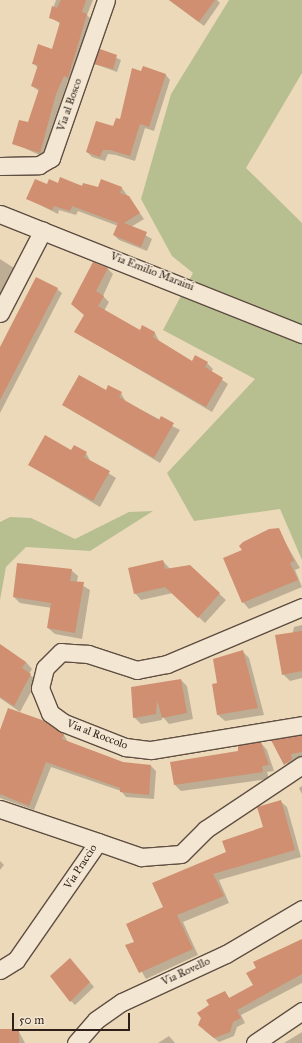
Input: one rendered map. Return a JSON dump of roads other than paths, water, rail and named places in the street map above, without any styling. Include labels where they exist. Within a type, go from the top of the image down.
[{"type":"street","name":"Via al Bosco","points":[[0,166],[39,165],[51,158],[106,0]]},
{"type":"street","name":"Via Emilio Maraini","points":[[0,214],[302,334]]},
{"type":"street","points":[[0,313],[43,230]]},
{"type":"street","name":"Via al Roccolo","points":[[302,606],[167,664],[137,670],[88,654],[62,652],[45,668],[40,688],[50,713],[64,723],[125,747],[151,750],[302,725]]},
{"type":"street","points":[[98,842],[141,857],[181,854],[206,829],[302,766]]},
{"type":"street","name":"Via Praccio","points":[[0,809],[98,842],[16,960],[0,970]]},
{"type":"street","name":"Via Rovello","points":[[76,1043],[96,1020],[122,1002],[226,954],[302,909]]},
{"type":"street","points":[[255,1043],[302,1012]]}]
